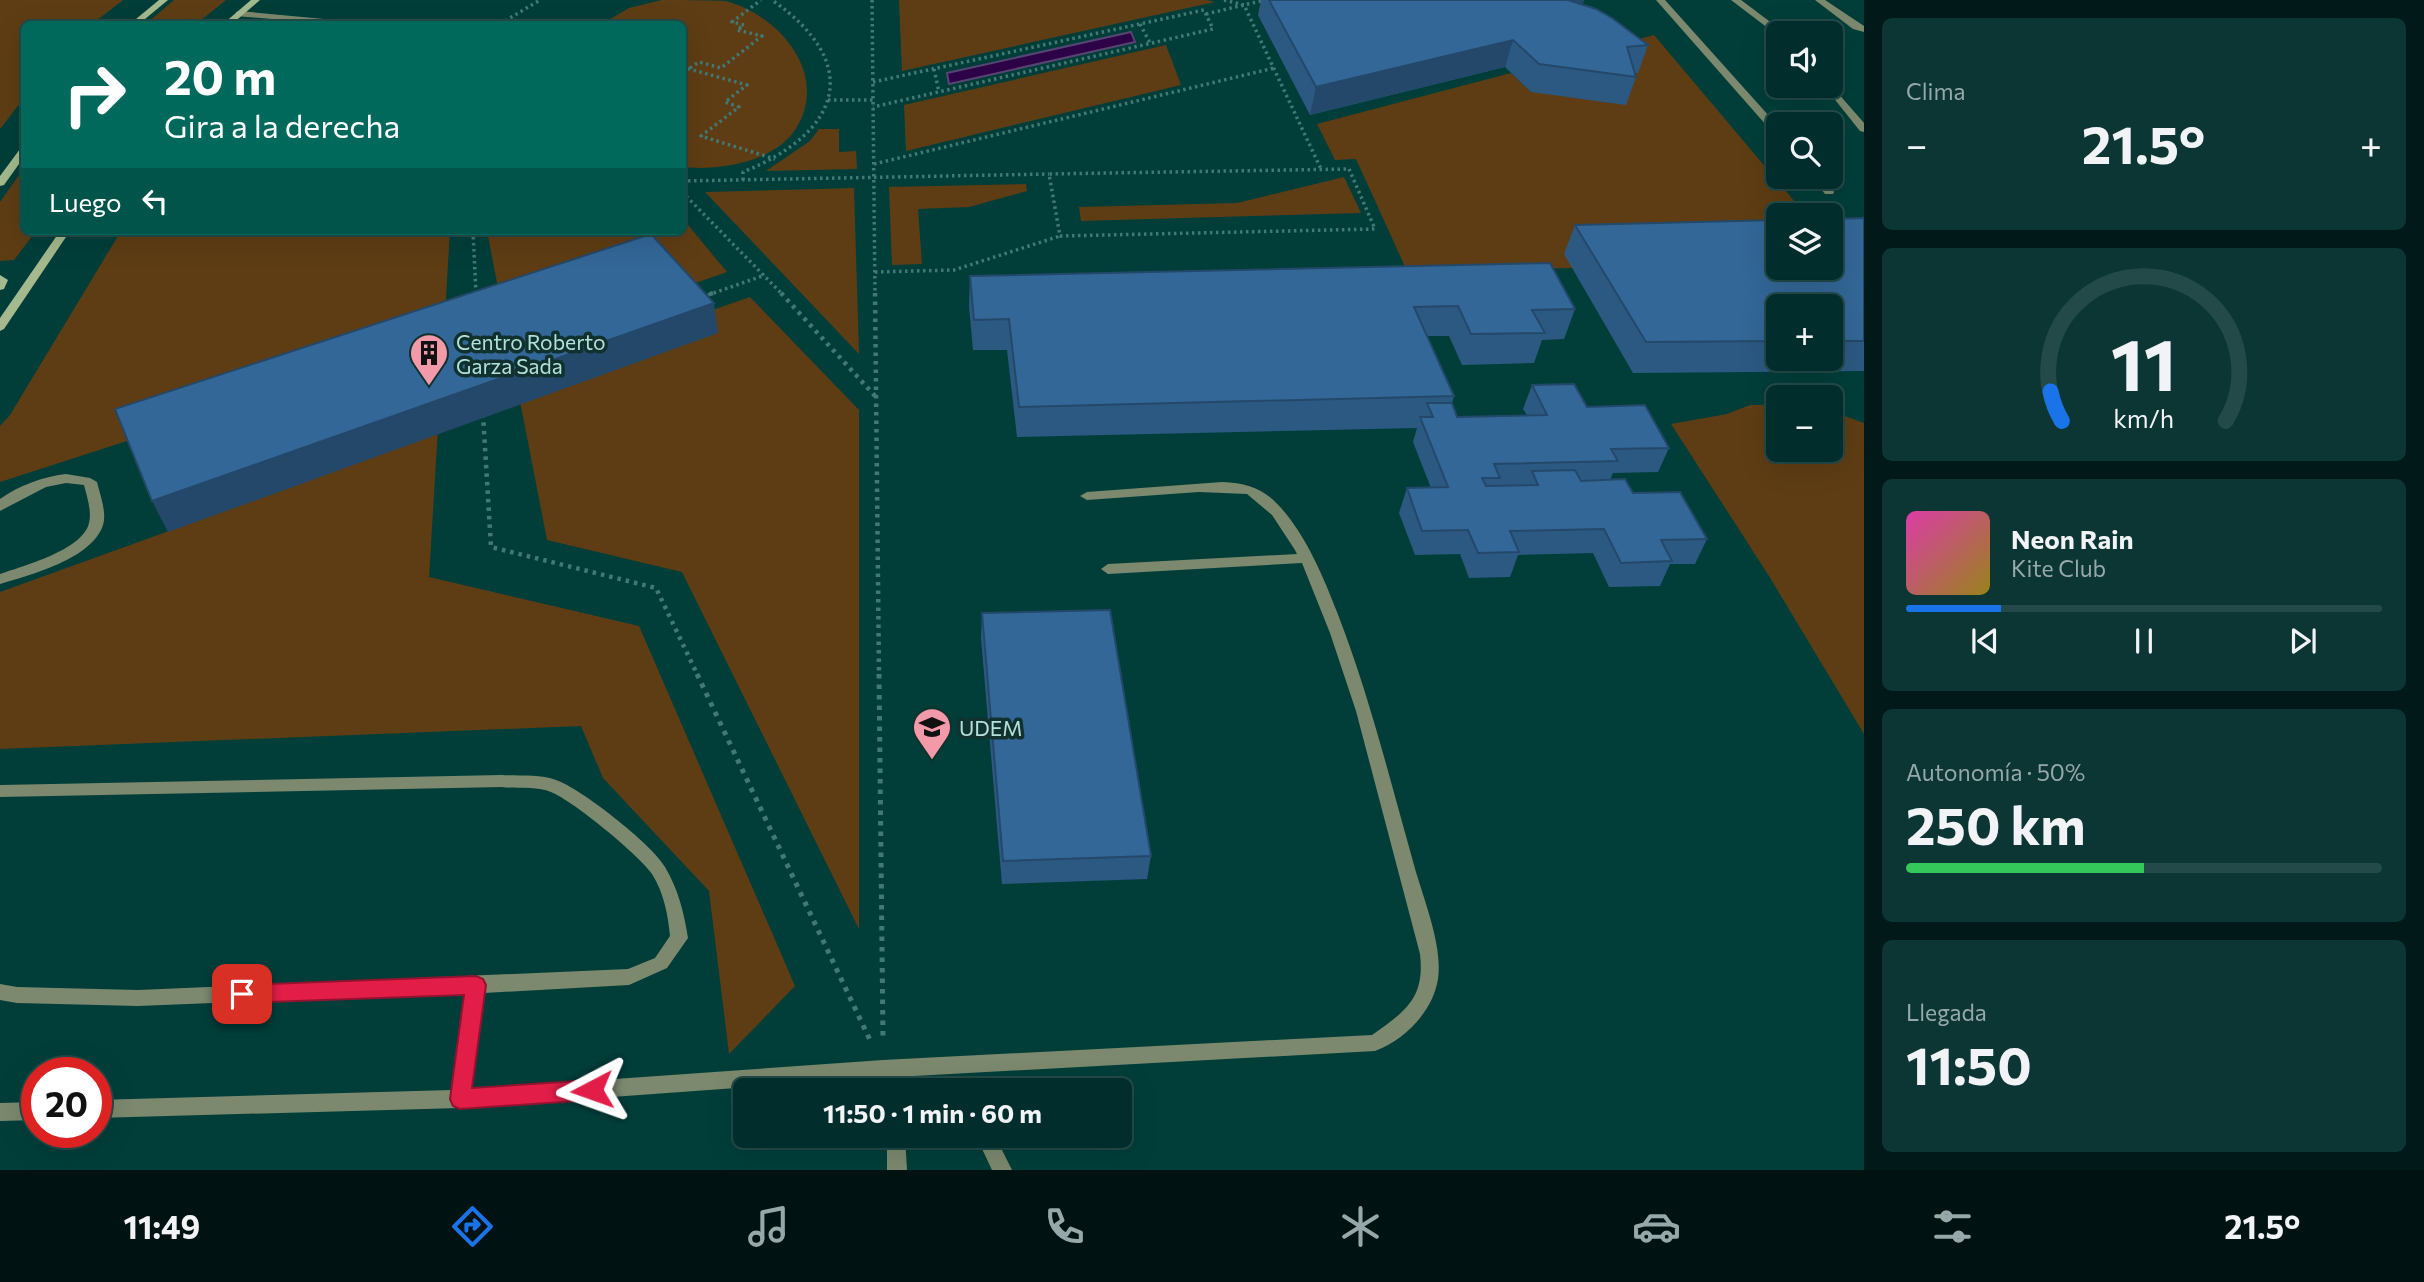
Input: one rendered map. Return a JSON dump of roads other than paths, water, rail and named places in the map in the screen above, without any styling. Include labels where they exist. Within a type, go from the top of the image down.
[{"type":"main road","points":[[138,21],[164,0]]},
{"type":"main road","points":[[231,21],[256,0]]},
{"type":"main road","points":[[0,183],[21,155]]},
{"type":"main road","points":[[0,327],[62,235]]},
{"type":"main road","points":[[0,278],[0,287]]},
{"type":"lane","points":[[1660,0],[1766,119]]},
{"type":"lane","points":[[1735,0],[1766,23]]},
{"type":"lane","points":[[1827,2],[1861,26],[1864,35]]},
{"type":"lane","points":[[239,14],[313,21]]},
{"type":"lane","points":[[1839,98],[1864,129]]},
{"type":"lane","points":[[0,506],[36,485],[58,479],[78,478],[90,482],[97,522],[93,534],[81,546],[0,579]]},
{"type":"lane","points":[[112,1109],[460,1099],[883,1069],[1375,1044],[1419,1010],[1430,975],[1421,920],[1358,701],[1320,589],[1306,558],[1289,527],[1270,505],[1249,489],[1218,487],[1087,496]]},
{"type":"lane","points":[[1108,569],[1306,558]]},
{"type":"lane","points":[[0,791],[502,781],[553,785],[592,810],[658,869],[676,907],[679,939],[661,963],[629,976],[476,985],[138,998],[17,995],[0,992]]},
{"type":"lane","points":[[460,1099],[476,985]]},
{"type":"lane","points":[[883,1069],[885,1078]]},
{"type":"lane","points":[[883,1069],[900,1078]]},
{"type":"lane","points":[[0,1112],[21,1111]]},
{"type":"lane","points":[[896,1148],[897,1170]]},
{"type":"lane","points":[[991,1148],[1002,1170]]},
{"type":"place","name":"Centro Roberto Garza Sada","points":[[429,387]]},
{"type":"place","name":"UDEM","points":[[932,761]]}]
